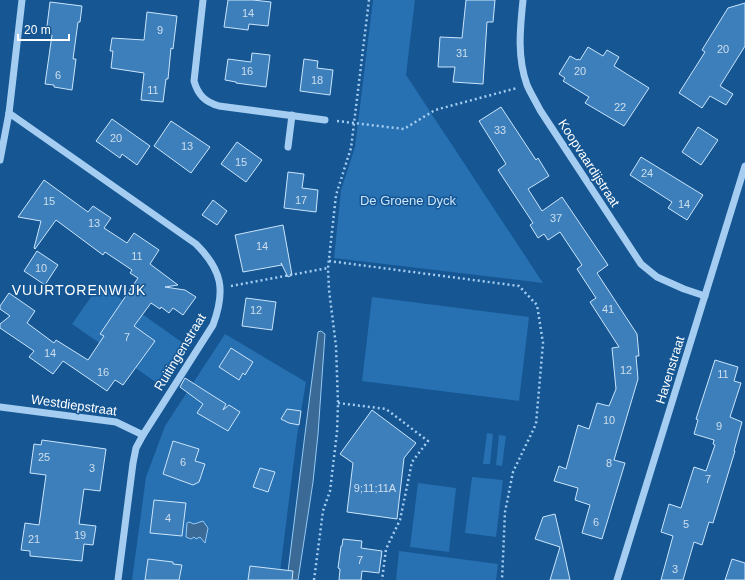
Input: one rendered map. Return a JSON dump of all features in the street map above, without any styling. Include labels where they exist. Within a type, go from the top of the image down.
[{"type":"street","points":[[0,160],[9,113],[22,0]]},
{"type":"street","points":[[203,0],[194,81],[202,98],[210,104],[219,106],[325,120]]},
{"type":"street","name":"Koopvaardijstraat","points":[[523,0],[520,32],[520,59],[528,85],[540,110],[641,264],[657,277],[684,289],[705,296]]},
{"type":"street","name":"Ruitingenstraat","points":[[9,113],[196,244],[209,257],[217,273],[220,288],[219,308],[213,325],[136,448],[118,580]]},
{"type":"street","points":[[288,147],[292,115]]},
{"type":"street","name":"Havenstraat","points":[[617,580],[745,166]]},
{"type":"street","name":"Westdiepstraat","points":[[0,407],[116,422],[143,435]]},
{"type":"path","points":[[314,580],[323,511],[330,491],[337,432],[338,404],[336,346],[329,290],[328,268],[336,195],[351,148],[369,0]]},
{"type":"path","points":[[325,120],[404,129],[434,110],[528,85]]},
{"type":"path","points":[[329,261],[518,286],[537,305],[543,343],[536,424],[513,472],[506,512],[502,580]]},
{"type":"path","points":[[220,288],[328,268]]},
{"type":"path","points":[[338,404],[386,409],[428,441],[412,462],[400,520],[386,549],[382,580]]},
{"type":"green space","name":"De Groene Dyck","points":[[373,0],[415,0],[406,75],[543,283],[334,258],[341,190],[355,147]]},
{"type":"green space","points":[[100,284],[183,343],[157,383],[72,324]]},
{"type":"green space","points":[[372,297],[529,317],[519,401],[362,381]]},
{"type":"green space","points":[[225,334],[306,382],[297,436],[279,580],[132,580],[146,477],[165,426]]},
{"type":"green space","points":[[487,433],[493,434],[490,464],[483,464]]},
{"type":"green space","points":[[499,435],[506,436],[502,466],[496,465]]},
{"type":"green space","points":[[472,477],[503,480],[496,537],[465,533]]},
{"type":"green space","points":[[418,483],[456,488],[449,552],[410,547]]},
{"type":"green space","points":[[399,551],[498,564],[496,580],[396,580]]},
{"type":"shaded area","points":[[321,331],[325,334],[313,482],[298,580],[287,580],[318,332]]},
{"type":"shaded area","points":[[203,521],[208,528],[205,543],[200,537],[196,539],[194,537],[191,539],[186,537],[187,523],[189,522],[194,524]]},
{"type":"building","points":[[228,0],[271,2],[268,26],[249,24],[248,30],[224,27]]},
{"type":"building","points":[[466,0],[495,0],[493,22],[487,22],[483,84],[453,82],[455,67],[438,67],[440,37],[462,38]]},
{"type":"building","points":[[50,2],[82,6],[80,22],[78,22],[73,59],[76,59],[72,90],[45,84],[52,35],[46,34]]},
{"type":"building","points":[[745,3],[745,46],[720,86],[733,94],[726,105],[710,96],[702,108],[679,93],[705,52],[702,50],[728,8]]},
{"type":"building","points":[[147,12],[177,16],[173,49],[171,48],[168,79],[166,79],[163,102],[141,100],[144,73],[111,68],[113,51],[110,51],[112,38],[144,40]]},
{"type":"building","points":[[588,47],[603,56],[607,50],[619,57],[614,66],[649,88],[624,126],[585,103],[589,97],[563,81],[565,78],[559,74],[570,56],[580,60]]},
{"type":"building","points":[[252,53],[270,55],[266,87],[225,80],[228,59],[251,62]]},
{"type":"building","points":[[304,59],[318,61],[317,68],[333,70],[330,95],[300,91]]},
{"type":"building","points":[[501,107],[536,160],[538,158],[549,176],[528,189],[542,211],[562,197],[608,265],[597,273],[637,334],[639,356],[636,356],[638,379],[614,460],[625,463],[602,539],[582,533],[590,505],[575,500],[578,488],[554,481],[559,466],[566,469],[578,425],[589,429],[597,403],[609,406],[616,389],[612,348],[619,347],[590,302],[596,298],[577,269],[582,265],[560,232],[548,240],[544,234],[538,238],[530,225],[533,223],[498,170],[506,164],[479,121]]},
{"type":"building","points":[[112,119],[150,146],[137,165],[122,154],[120,158],[96,141]]},
{"type":"building","points":[[171,121],[210,147],[191,173],[154,146]]},
{"type":"building","points":[[698,127],[718,140],[701,165],[682,152]]},
{"type":"building","points":[[237,142],[262,160],[246,182],[221,164]]},
{"type":"building","points":[[641,157],[703,195],[687,220],[668,208],[672,202],[630,175]]},
{"type":"building","points":[[288,172],[304,174],[302,188],[318,190],[316,212],[284,208]]},
{"type":"building","points":[[44,180],[88,212],[93,206],[111,218],[104,228],[127,243],[134,233],[159,250],[150,264],[178,285],[165,287],[185,290],[196,297],[183,315],[173,308],[169,313],[161,307],[160,309],[151,303],[134,326],[155,341],[123,385],[115,380],[107,391],[63,361],[53,374],[29,357],[34,351],[0,328],[0,324],[10,316],[0,309],[0,306],[9,293],[35,311],[27,323],[54,343],[56,340],[88,360],[104,336],[100,334],[138,278],[130,273],[132,270],[105,252],[103,255],[56,220],[35,249],[34,248],[41,221],[18,217]]},
{"type":"building","points":[[213,200],[227,211],[217,225],[202,215]]},
{"type":"building","points":[[283,225],[292,275],[288,277],[282,265],[243,272],[235,235]]},
{"type":"building","points":[[37,251],[58,265],[45,285],[24,271]]},
{"type":"building","points":[[246,298],[276,302],[272,330],[242,326]]},
{"type":"building","points":[[231,348],[253,362],[245,375],[243,373],[239,380],[219,367]]},
{"type":"building","points":[[715,360],[738,367],[734,381],[741,383],[730,417],[742,422],[735,451],[713,523],[709,522],[702,545],[694,542],[683,580],[661,580],[673,536],[661,532],[669,504],[681,508],[694,467],[706,471],[715,445],[713,444],[714,440],[694,434],[698,420],[696,419]]},
{"type":"building","points":[[185,378],[226,404],[223,410],[229,405],[240,412],[228,431],[197,413],[203,404],[180,387]]},
{"type":"building","points":[[287,409],[301,411],[299,425],[289,423],[281,419]]},
{"type":"building","points":[[372,410],[416,443],[404,458],[397,519],[347,512],[353,463],[340,454]]},
{"type":"building","points":[[42,440],[106,449],[100,491],[84,489],[79,524],[96,526],[93,545],[84,544],[82,561],[30,556],[30,551],[21,550],[25,523],[39,525],[46,475],[30,473],[34,444],[41,445]]},
{"type":"building","points":[[173,441],[199,449],[195,461],[205,464],[199,482],[193,485],[163,474]]},
{"type":"building","points":[[260,468],[275,472],[268,492],[253,487]]},
{"type":"building","points":[[154,500],[186,503],[182,536],[150,533]]},
{"type":"building","points":[[555,514],[570,580],[550,580],[560,547],[535,539],[543,517]]},
{"type":"building","points":[[343,539],[362,541],[361,548],[382,551],[379,573],[362,571],[361,580],[339,580],[340,569],[338,568]]},
{"type":"building","points":[[148,559],[173,562],[173,564],[182,565],[179,580],[145,580]]},
{"type":"building","points":[[732,559],[745,563],[745,580],[725,580]]},
{"type":"building","points":[[250,566],[293,571],[292,580],[248,580]]},
{"type":"district","name":"VUURTORENWIJK","points":[[79,290]]}]
